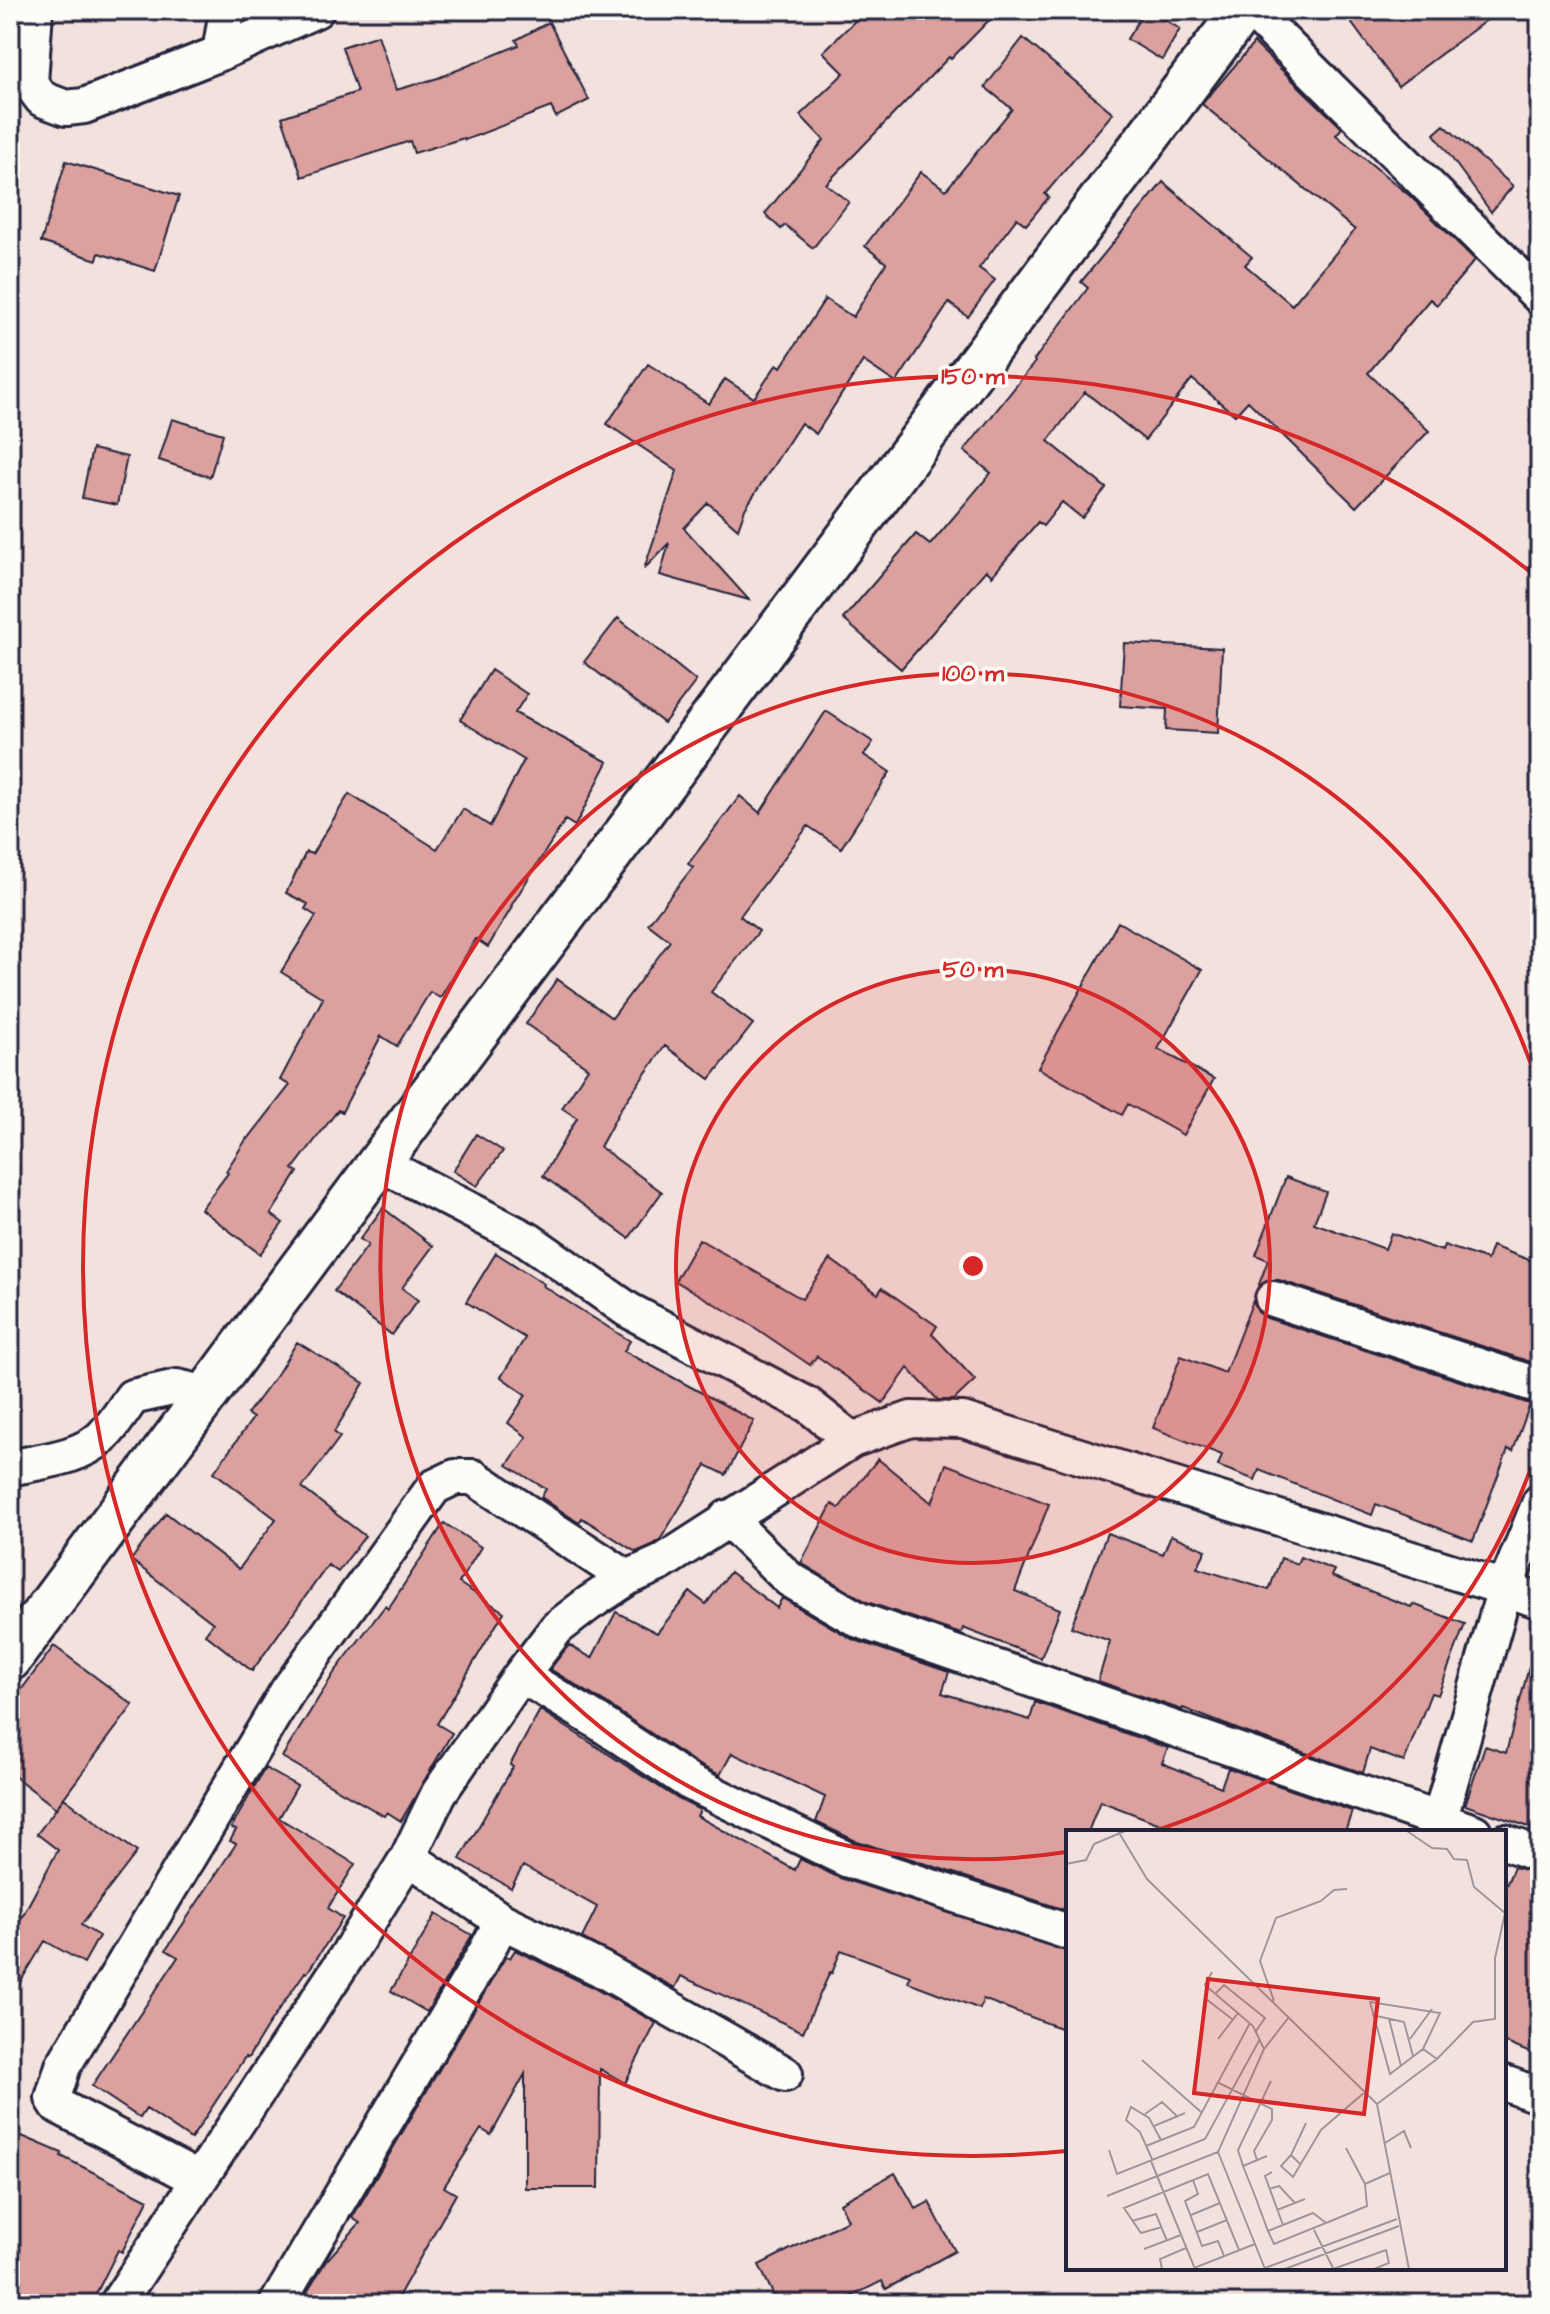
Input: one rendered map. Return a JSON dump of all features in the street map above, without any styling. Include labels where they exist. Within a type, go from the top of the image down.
[{"type":"street","points":[[35,10],[30,83],[42,99],[66,108],[84,106],[220,53],[316,10]]},
{"type":"street","points":[[220,53],[227,10]]},
{"type":"street","points":[[10,1659],[1243,10]]},
{"type":"street","points":[[1251,10],[1540,297]]},
{"type":"street","points":[[379,1163],[528,1240],[628,1310],[808,1405],[852,1440]]},
{"type":"street","points":[[1273,1299],[1540,1386]]},
{"type":"street","points":[[10,1468],[71,1455],[99,1439],[132,1397],[177,1387],[207,1394]]},
{"type":"street","points":[[117,2304],[347,1956],[408,1857],[439,1793],[557,1628],[627,1578],[661,1563],[852,1440],[911,1419],[963,1420],[1540,1601]]},
{"type":"street","points":[[198,2179],[58,2106],[53,2098],[54,2090],[63,2066],[287,1692],[434,1487],[455,1477],[473,1477],[627,1578]]},
{"type":"street","points":[[1438,1826],[1505,1588],[1540,1502]]},
{"type":"street","points":[[727,1518],[789,1579],[859,1620],[1438,1826],[1462,1830]]},
{"type":"street","points":[[521,1675],[689,1782],[846,1859],[1066,1931]]},
{"type":"street","points":[[1506,1843],[1540,1855]]},
{"type":"street","points":[[408,1857],[502,1921],[601,1969],[785,2074]]},
{"type":"street","points":[[277,2304],[502,1921]]},
{"type":"street","points":[[1506,2084],[1540,2096]]},
{"type":"building","points":[[866,10],[999,10],[826,184],[849,202],[813,248],[785,225],[781,229],[765,214],[824,140],[800,115],[844,73],[823,52]]},
{"type":"building","points":[[1145,10],[1180,29],[1162,60],[1127,39]]},
{"type":"building","points":[[1342,10],[1500,10],[1398,86]]},
{"type":"building","points":[[549,22],[589,100],[556,117],[551,107],[465,140],[414,153],[410,141],[302,177],[282,117],[357,92],[342,47],[378,35],[396,90],[438,78],[519,45],[516,40]]},
{"type":"building","points":[[1023,38],[1113,113],[1045,194],[1049,197],[1026,225],[1017,218],[979,268],[995,280],[968,317],[949,303],[896,383],[863,361],[816,434],[801,423],[745,509],[738,529],[708,503],[684,528],[749,600],[660,575],[669,543],[644,569],[677,471],[607,424],[648,364],[709,404],[725,379],[754,398],[777,364],[781,367],[825,299],[853,317],[886,263],[865,246],[921,172],[946,190],[1012,109],[985,87]]},
{"type":"building","points":[[1254,43],[1342,128],[1336,135],[1410,196],[1475,260],[1437,305],[1430,299],[1368,373],[1429,431],[1356,507],[1248,401],[1235,415],[1192,379],[1145,440],[1085,392],[1048,441],[1106,488],[1082,518],[1062,502],[1043,526],[1038,522],[992,576],[986,570],[901,669],[843,619],[916,534],[930,545],[991,473],[964,451],[1035,362],[1088,288],[1081,282],[1163,182],[1252,257],[1245,265],[1292,305],[1355,230],[1202,104]]},
{"type":"building","points":[[1444,125],[1513,186],[1491,212],[1434,134]]},
{"type":"building","points":[[66,161],[179,196],[155,271],[99,253],[97,260],[41,242]]},
{"type":"building","points":[[172,419],[223,434],[210,477],[159,460]]},
{"type":"building","points":[[92,449],[127,457],[117,505],[82,498]]},
{"type":"building","points":[[618,618],[696,681],[664,723],[584,662]]},
{"type":"building","points":[[1124,643],[1222,648],[1218,733],[1166,730],[1167,709],[1120,706]]},
{"type":"building","points":[[491,670],[527,694],[515,713],[608,762],[575,826],[565,820],[488,947],[476,939],[440,998],[430,992],[397,1046],[381,1036],[342,1112],[338,1110],[293,1169],[298,1172],[271,1214],[283,1223],[260,1254],[201,1209],[228,1173],[226,1171],[247,1138],[290,1085],[280,1080],[323,998],[281,972],[316,916],[305,909],[308,904],[286,893],[306,852],[312,854],[349,794],[437,849],[463,809],[490,826],[524,760],[460,720]]},
{"type":"building","points":[[826,711],[873,742],[864,755],[890,772],[841,848],[808,826],[740,916],[759,931],[711,992],[753,1024],[710,1079],[665,1046],[621,1108],[600,1147],[662,1192],[629,1238],[543,1176],[577,1118],[562,1108],[588,1068],[526,1024],[557,979],[612,1018],[670,941],[648,924],[693,867],[688,864],[740,796],[760,813]]},
{"type":"building","points":[[1118,922],[1202,970],[1158,1049],[1214,1079],[1183,1135],[1128,1104],[1122,1115],[1038,1068]]},
{"type":"building","points":[[476,1134],[503,1151],[477,1186],[453,1171]]},
{"type":"building","points":[[1286,1177],[1326,1192],[1314,1223],[1385,1249],[1391,1233],[1442,1251],[1444,1245],[1487,1260],[1492,1246],[1540,1264],[1540,1365],[1279,1280],[1268,1280],[1258,1287],[1268,1260],[1256,1255]]},
{"type":"building","points":[[383,1208],[433,1246],[402,1288],[418,1300],[392,1335],[334,1291],[368,1245],[360,1239]]},
{"type":"building","points":[[699,1239],[802,1299],[830,1259],[878,1294],[882,1288],[937,1326],[932,1334],[975,1380],[954,1400],[938,1400],[908,1368],[883,1403],[817,1356],[810,1365],[751,1325],[675,1281]]},
{"type":"building","points":[[496,1253],[630,1341],[624,1351],[754,1421],[726,1475],[706,1465],[660,1540],[652,1545],[636,1552],[582,1518],[579,1523],[541,1497],[546,1489],[507,1465],[527,1437],[508,1423],[526,1395],[501,1377],[525,1338],[466,1302]]},
{"type":"building","points":[[1254,1298],[1258,1312],[1267,1318],[1530,1404],[1513,1451],[1508,1449],[1473,1541],[1376,1504],[1372,1515],[1259,1470],[1255,1480],[1218,1466],[1222,1455],[1153,1428],[1181,1356],[1225,1373]]},
{"type":"building","points":[[297,1342],[364,1383],[334,1432],[340,1437],[302,1488],[365,1536],[338,1572],[328,1565],[252,1671],[205,1634],[213,1623],[131,1560],[166,1513],[239,1569],[276,1519],[214,1472],[253,1418],[247,1414]]},
{"type":"building","points":[[878,1459],[932,1503],[946,1464],[1049,1504],[1015,1591],[1060,1609],[1041,1658],[963,1628],[961,1634],[867,1602],[801,1563],[832,1504],[839,1508]]},
{"type":"building","points":[[444,1523],[481,1547],[459,1583],[504,1612],[437,1724],[452,1733],[401,1821],[387,1812],[384,1816],[282,1757],[334,1673],[385,1606],[388,1609]]},
{"type":"building","points":[[1107,1533],[1163,1554],[1171,1535],[1206,1550],[1197,1568],[1269,1590],[1281,1558],[1297,1564],[1300,1557],[1334,1570],[1331,1576],[1465,1624],[1438,1695],[1431,1693],[1404,1762],[1370,1749],[1363,1773],[1098,1681],[1110,1641],[1071,1627]]},
{"type":"building","points":[[730,1572],[777,1608],[782,1598],[852,1639],[949,1672],[942,1693],[1030,1720],[1035,1702],[1168,1748],[1162,1763],[1221,1787],[1228,1768],[1352,1811],[1346,1830],[1176,1830],[1100,1801],[1089,1830],[1066,1830],[1066,1910],[854,1840],[816,1822],[825,1797],[732,1753],[720,1775],[699,1765],[550,1669],[569,1645],[592,1658],[616,1612],[657,1633],[690,1592],[706,1604]]},
{"type":"building","points":[[54,1646],[133,1705],[56,1808],[10,1773],[10,1705]]},
{"type":"building","points":[[1530,1663],[1540,1664],[1540,1834],[1530,1830],[1532,1828],[1465,1805],[1485,1746],[1506,1753]]},
{"type":"building","points":[[540,1710],[700,1810],[697,1816],[795,1870],[800,1859],[840,1878],[1066,1950],[1066,2030],[983,1999],[980,2009],[908,1982],[910,1976],[841,1950],[803,2032],[681,1976],[675,1988],[582,1938],[597,1907],[523,1866],[511,1888],[460,1859],[513,1767],[510,1765]]},
{"type":"building","points":[[265,1768],[297,1786],[279,1818],[355,1864],[328,1908],[343,1918],[191,2139],[146,2109],[140,2118],[92,2086],[178,1957],[166,1950],[236,1844],[230,1841],[236,1830],[231,1828]]},
{"type":"building","points":[[64,1798],[137,1852],[81,1925],[99,1936],[84,1963],[45,1941],[10,1999],[10,1939],[58,1850],[37,1834]]},
{"type":"building","points":[[1514,1867],[1540,1874],[1540,2057],[1506,2043],[1506,1885]]},
{"type":"building","points":[[436,1914],[472,1935],[427,2012],[391,1991]]},
{"type":"building","points":[[515,1950],[592,1987],[656,2023],[625,2083],[600,2069],[599,2188],[525,2188],[525,2074],[491,2135],[481,2129],[444,2187],[456,2194],[394,2304],[300,2304],[326,2261],[360,2223],[352,2218],[506,1956],[510,1958]]},
{"type":"building","points":[[10,2131],[62,2153],[61,2156],[148,2200],[91,2304],[10,2304]]},
{"type":"building","points":[[895,2173],[916,2209],[929,2202],[955,2251],[886,2289],[882,2281],[836,2304],[778,2304],[759,2265],[848,2220],[840,2203]]}]
